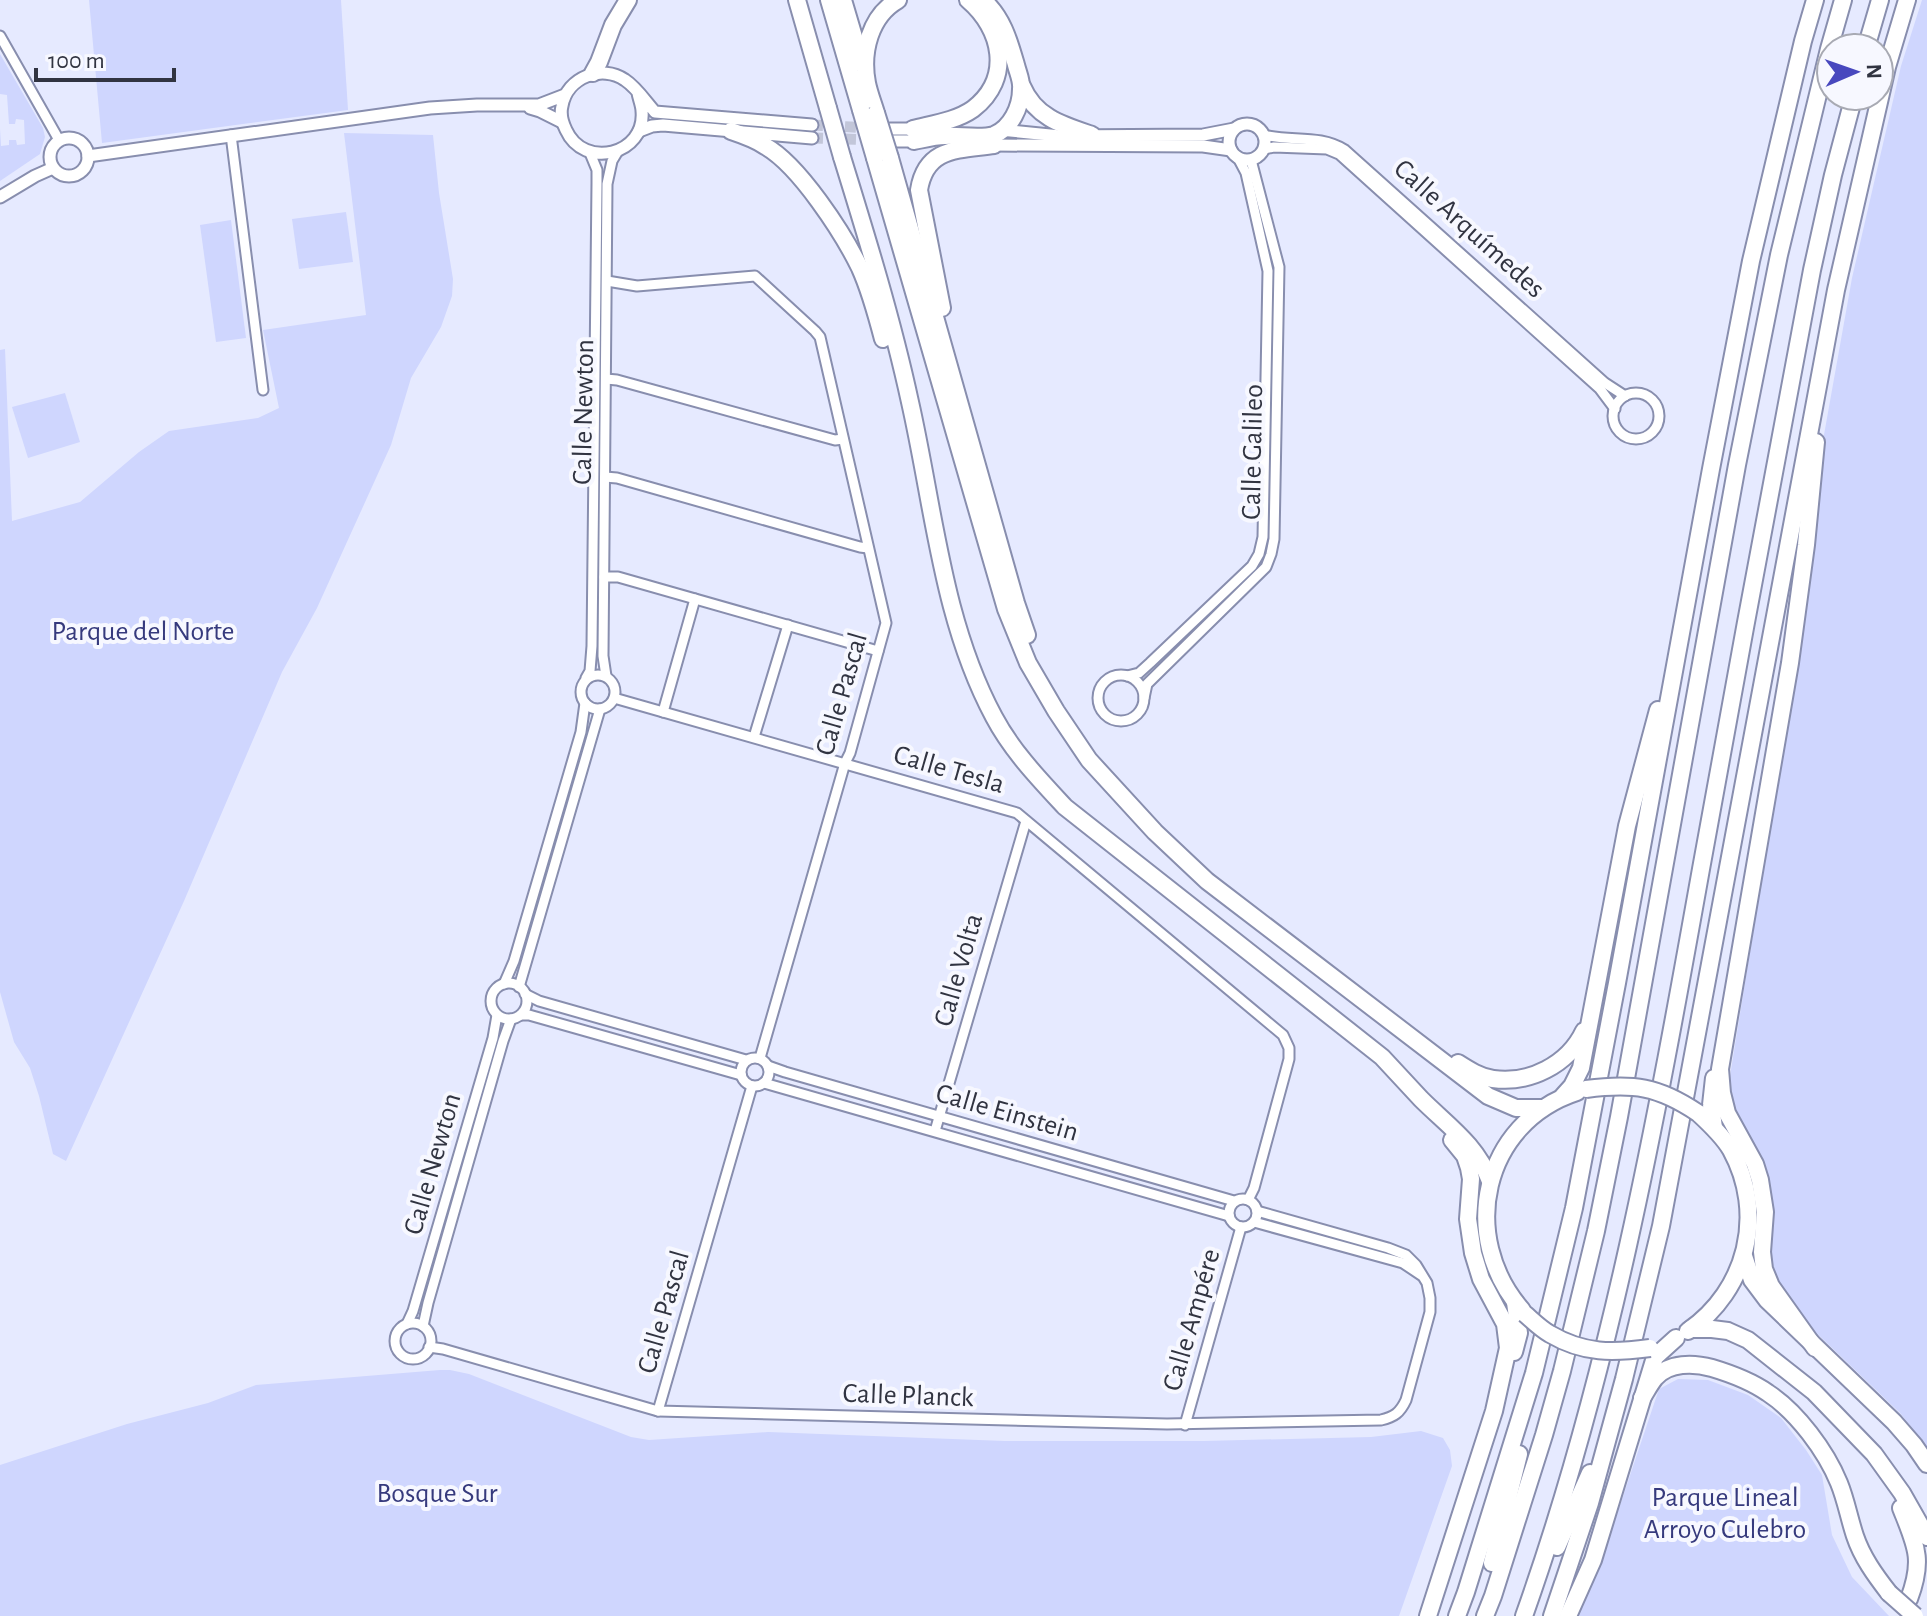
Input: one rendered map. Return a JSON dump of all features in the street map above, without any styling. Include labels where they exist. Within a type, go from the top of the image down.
[{"type":"highway","points":[[593,73],[613,25],[628,0]]},
{"type":"highway","points":[[797,0],[876,271],[910,403],[950,603],[971,671],[995,720],[1030,769],[1065,807],[1382,1057],[1465,1140],[1481,1161],[1490,1181]]},
{"type":"highway","points":[[829,0],[869,112],[950,369],[1016,603],[1034,655],[1092,748],[1146,822]]},
{"type":"highway","points":[[843,0],[867,81]]},
{"type":"highway","points":[[869,112],[866,58],[869,35],[886,8],[898,0]]},
{"type":"highway","points":[[914,135],[974,108],[994,82],[999,52],[996,37],[985,17],[968,0]]},
{"type":"highway","points":[[983,0],[1001,21],[1026,97],[1055,123],[1092,135]]},
{"type":"highway","points":[[1457,1616],[1534,1373],[1571,1221],[1751,261],[1815,0]]},
{"type":"highway","points":[[1485,1616],[1544,1435],[1596,1231],[1734,481],[1779,255],[1843,0]]},
{"type":"highway","points":[[1871,32],[1880,0]]},
{"type":"highway","points":[[1552,1616],[1590,1503],[1624,1379],[1664,1211],[1825,343],[1887,67],[1907,0]]},
{"type":"highway","points":[[950,369],[939,288],[919,190],[921,175],[928,164],[938,157],[998,137],[1012,120],[1022,86]]},
{"type":"highway","points":[[1524,1616],[1597,1381],[1634,1223],[1809,285],[1850,112]]},
{"type":"highway","points":[[731,131],[768,147],[782,159],[818,201],[842,236],[861,270],[894,378],[910,403]]},
{"type":"highway","points":[[914,135],[998,137]]},
{"type":"highway","points":[[882,158],[921,322],[1011,623],[1028,663],[1089,760],[1146,822],[1207,881],[1415,1041],[1488,1096],[1516,1108],[1542,1108]]},
{"type":"highway","points":[[1815,1348],[1771,1286],[1764,1269],[1765,1212],[1760,1180],[1749,1152],[1727,1113],[1720,1069],[1796,623],[1825,343]]},
{"type":"highway","points":[[1563,1096],[1581,1068],[1627,826],[1660,700],[1682,594],[1695,557]]},
{"type":"highway","points":[[1714,1128],[1711,1093],[1739,954]]},
{"type":"highway","points":[[1415,1041],[1480,1075],[1492,1079],[1522,1079],[1560,1061],[1575,1046],[1589,1023]]},
{"type":"highway","points":[[1568,1616],[1593,1560],[1655,1357],[1684,1333],[1714,1309],[1723,1297],[1744,1256],[1749,1229],[1748,1201],[1742,1173],[1730,1148],[1698,1113],[1680,1101],[1647,1088],[1618,1085],[1586,1089],[1563,1096],[1542,1108],[1513,1136],[1498,1160],[1490,1181],[1485,1222],[1487,1241],[1496,1270],[1520,1308],[1549,1334],[1595,1350],[1619,1352],[1650,1348],[1684,1333],[1728,1331],[1748,1340],[1814,1392],[1874,1454],[1902,1493],[1927,1537]]},
{"type":"highway","points":[[1422,1100],[1459,1148],[1469,1168],[1468,1219],[1473,1253],[1481,1279],[1502,1315],[1508,1348],[1494,1411]]},
{"type":"highway","points":[[1744,1256],[1752,1280],[1767,1300],[1894,1422],[1927,1464]]},
{"type":"highway","points":[[1428,1616],[1509,1369],[1519,1333],[1520,1308]]},
{"type":"highway","points":[[1642,1398],[1661,1372],[1693,1364],[1735,1375],[1770,1394],[1803,1425],[1825,1456],[1839,1482],[1855,1537],[1864,1556],[1889,1593],[1915,1616]]},
{"type":"highway","points":[[1478,1616],[1523,1438],[1534,1373]]},
{"type":"highway","points":[[1536,1582],[1548,1567],[1592,1469],[1624,1379]]},
{"type":"highway","points":[[1850,1430],[1898,1502],[1917,1548],[1916,1579],[1909,1599]]},
{"type":"street","points":[[0,36],[59,140]]},
{"type":"street","points":[[638,93],[643,113],[639,131],[632,142],[618,151],[601,154],[581,149],[569,138],[562,122],[561,107],[565,95],[578,80],[593,73],[614,74],[627,81],[638,93],[655,112],[812,125]]},
{"type":"street","points":[[88,156],[430,108],[539,105],[565,95]]},
{"type":"street","points":[[522,106],[562,122]]},
{"type":"street","points":[[639,131],[663,125],[812,138]]},
{"type":"street","points":[[1252,125],[1264,135],[1264,149],[1251,160],[1203,146],[998,137],[1203,135],[1252,125]]},
{"type":"street","points":[[1234,129],[1229,142],[1234,153]]},
{"type":"street","points":[[231,135],[263,390]]},
{"type":"street","points":[[892,135],[914,135]]},
{"type":"street","name":"Calle Arquímedes","points":[[1264,135],[1326,141],[1345,150],[1605,383],[1625,396],[1642,394],[1655,403],[1659,410],[1655,429],[1638,439],[1623,435],[1614,420],[1615,409],[1600,389],[1339,154],[1327,149],[1264,149]]},
{"type":"street","points":[[68,138],[79,141],[88,156],[86,165],[76,175],[64,176],[53,168],[49,159],[51,150],[59,140],[68,138]]},
{"type":"street","name":"Calle Newton","points":[[606,676],[603,656],[607,184],[612,161],[618,151]]},
{"type":"street","name":"Calle Newton","points":[[586,678],[590,671],[592,646],[597,199],[597,170],[590,153]]},
{"type":"street","name":"Calle Galileo","points":[[1127,676],[1139,673],[1252,566],[1263,537],[1268,271],[1246,173],[1234,153]]},
{"type":"street","name":"Calle Galileo","points":[[1144,698],[1152,677],[1266,567],[1274,539],[1279,267],[1251,160]]},
{"type":"street","points":[[0,197],[53,168]]},
{"type":"street","name":"Calle Pascal","points":[[607,281],[637,286],[755,276],[820,337],[886,623],[764,1062]]},
{"type":"street","points":[[606,379],[835,440],[843,439]]},
{"type":"street","points":[[1615,409],[1625,396]]},
{"type":"street","points":[[605,477],[868,548]]},
{"type":"street","points":[[604,577],[618,577],[878,651]]},
{"type":"street","points":[[663,712],[695,599]]},
{"type":"street","points":[[754,737],[788,625]]},
{"type":"street","points":[[596,674],[606,676],[613,682],[616,691],[614,698],[610,705],[595,709],[585,703],[580,689],[586,678],[596,674]]},
{"type":"street","points":[[1127,676],[1138,683],[1144,698],[1139,712],[1132,717],[1113,719],[1105,714],[1098,700],[1101,686],[1111,677],[1127,676]]},
{"type":"street","name":"Calle Tesla","points":[[614,698],[1017,813],[1283,1035],[1289,1048],[1289,1059],[1254,1188],[1248,1200]]},
{"type":"street","points":[[504,984],[514,961],[581,732],[585,703]]},
{"type":"street","points":[[516,1017],[526,1008],[522,990],[600,709]]},
{"type":"street","name":"Calle Volta","points":[[935,1131],[1026,821]]},
{"type":"street","points":[[741,1075],[529,1015],[503,1019],[491,1003],[492,996],[499,986],[512,984],[539,1001],[746,1060],[756,1057],[764,1062],[769,1075],[764,1083],[752,1086],[745,1082],[741,1067],[746,1060]]},
{"type":"street","name":"Calle Newton","points":[[407,1324],[493,1038],[497,1015]]},
{"type":"street","name":"Calle Newton","points":[[423,1326],[503,1041],[516,1017]]},
{"type":"street","name":"Calle Einstein","points":[[764,1062],[1234,1201]]},
{"type":"street","name":"Calle Einstein","points":[[764,1083],[1229,1216]]},
{"type":"street","name":"Calle Pascal","points":[[658,1411],[752,1086]]},
{"type":"street","points":[[1248,1200],[1256,1207],[1254,1222],[1252,1225],[1236,1226],[1229,1216],[1229,1207],[1234,1201],[1248,1200]]},
{"type":"street","points":[[1257,1211],[1406,1255],[1423,1276]]},
{"type":"street","points":[[1254,1222],[1403,1263],[1423,1276]]},
{"type":"street","name":"Calle Ampére","points":[[1185,1425],[1241,1227]]},
{"type":"street","name":"Calle Planck","points":[[429,1347],[658,1411],[1185,1425],[1381,1420],[1393,1418],[1406,1400],[1430,1312],[1429,1291],[1423,1276]]},
{"type":"street","points":[[407,1324],[423,1326],[430,1336],[426,1352],[416,1358],[400,1353],[396,1348],[395,1336],[402,1327],[407,1324]]},
{"type":"green space","points":[[89,0],[341,0],[348,110],[102,143]]},
{"type":"green space","points":[[1922,0],[1927,0],[1927,1447],[1900,1413],[1808,1325],[1782,1290],[1771,1260],[1771,1199],[1734,1114],[1729,1082],[1791,698],[1822,446],[1852,278],[1890,112],[1895,112],[1895,92]]},
{"type":"green space","points":[[0,54],[43,128],[45,137],[40,154],[0,181],[0,129],[1,146],[9,145],[9,140],[16,140],[17,145],[25,144],[24,120],[16,119],[15,124],[9,124],[7,95],[0,94]]},
{"type":"green space","name":"Parque del Norte","points":[[344,133],[433,135],[453,279],[452,296],[441,327],[411,378],[391,445],[317,608],[282,672],[184,901],[66,1161],[53,1154],[30,1068],[14,1042],[0,992],[0,350],[5,349],[12,521],[80,502],[169,431],[258,418],[279,408],[263,330],[366,315]]},
{"type":"green space","points":[[346,212],[353,262],[299,269],[292,219]]},
{"type":"green space","points":[[231,220],[246,338],[216,342],[200,225]]},
{"type":"green space","points":[[65,393],[80,442],[28,458],[12,407]]},
{"type":"green space","name":"Bosque Sur","points":[[440,1370],[469,1374],[631,1437],[649,1440],[768,1432],[1005,1441],[1204,1441],[1371,1437],[1421,1431],[1443,1438],[1450,1450],[1452,1466],[1399,1616],[0,1616],[0,1465],[127,1424],[208,1403],[256,1385]]},
{"type":"green space","name":"Parque Lineal Arroyo Culebro","points":[[1678,1379],[1708,1380],[1748,1395],[1781,1418],[1822,1475],[1832,1535],[1852,1577],[1889,1616],[1575,1616],[1616,1517],[1659,1389]]},
{"type":"tunnel","points":[[812,125],[873,128]]},
{"type":"tunnel","points":[[812,138],[876,140]]}]
